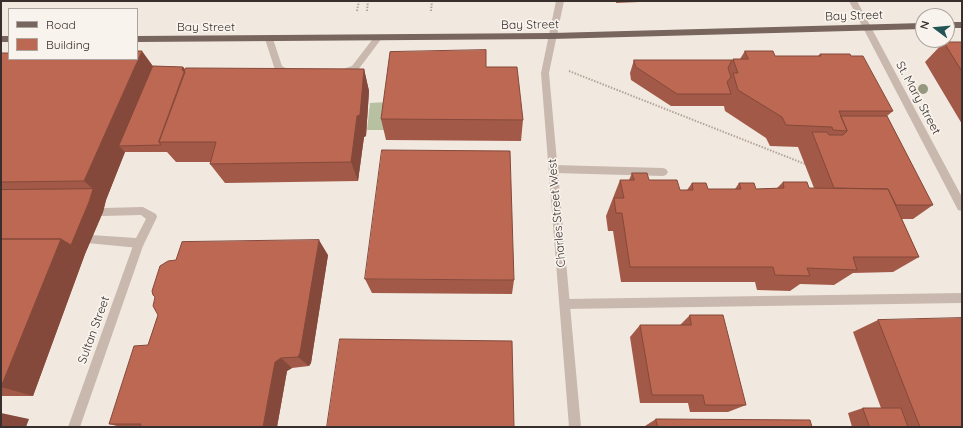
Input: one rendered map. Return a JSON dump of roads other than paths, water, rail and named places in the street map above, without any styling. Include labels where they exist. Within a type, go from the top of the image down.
[{"type":"main road","name":"Bay Street","points":[[138,40],[552,36],[915,26]]},
{"type":"street","name":"Charles Street West","points":[[560,1],[545,72],[575,427]]},
{"type":"street","name":"St. Mary Street","points":[[853,1],[962,207]]},
{"type":"street","points":[[328,76],[355,68],[378,38]]},
{"type":"street","points":[[270,39],[278,68],[293,75],[300,75]]},
{"type":"street","points":[[554,169],[663,172]]},
{"type":"street","name":"Sultan Street","points":[[74,427],[139,243],[152,217],[143,212],[103,212]]},
{"type":"street","points":[[91,240],[139,243]]},
{"type":"street","points":[[565,304],[962,298]]}]
